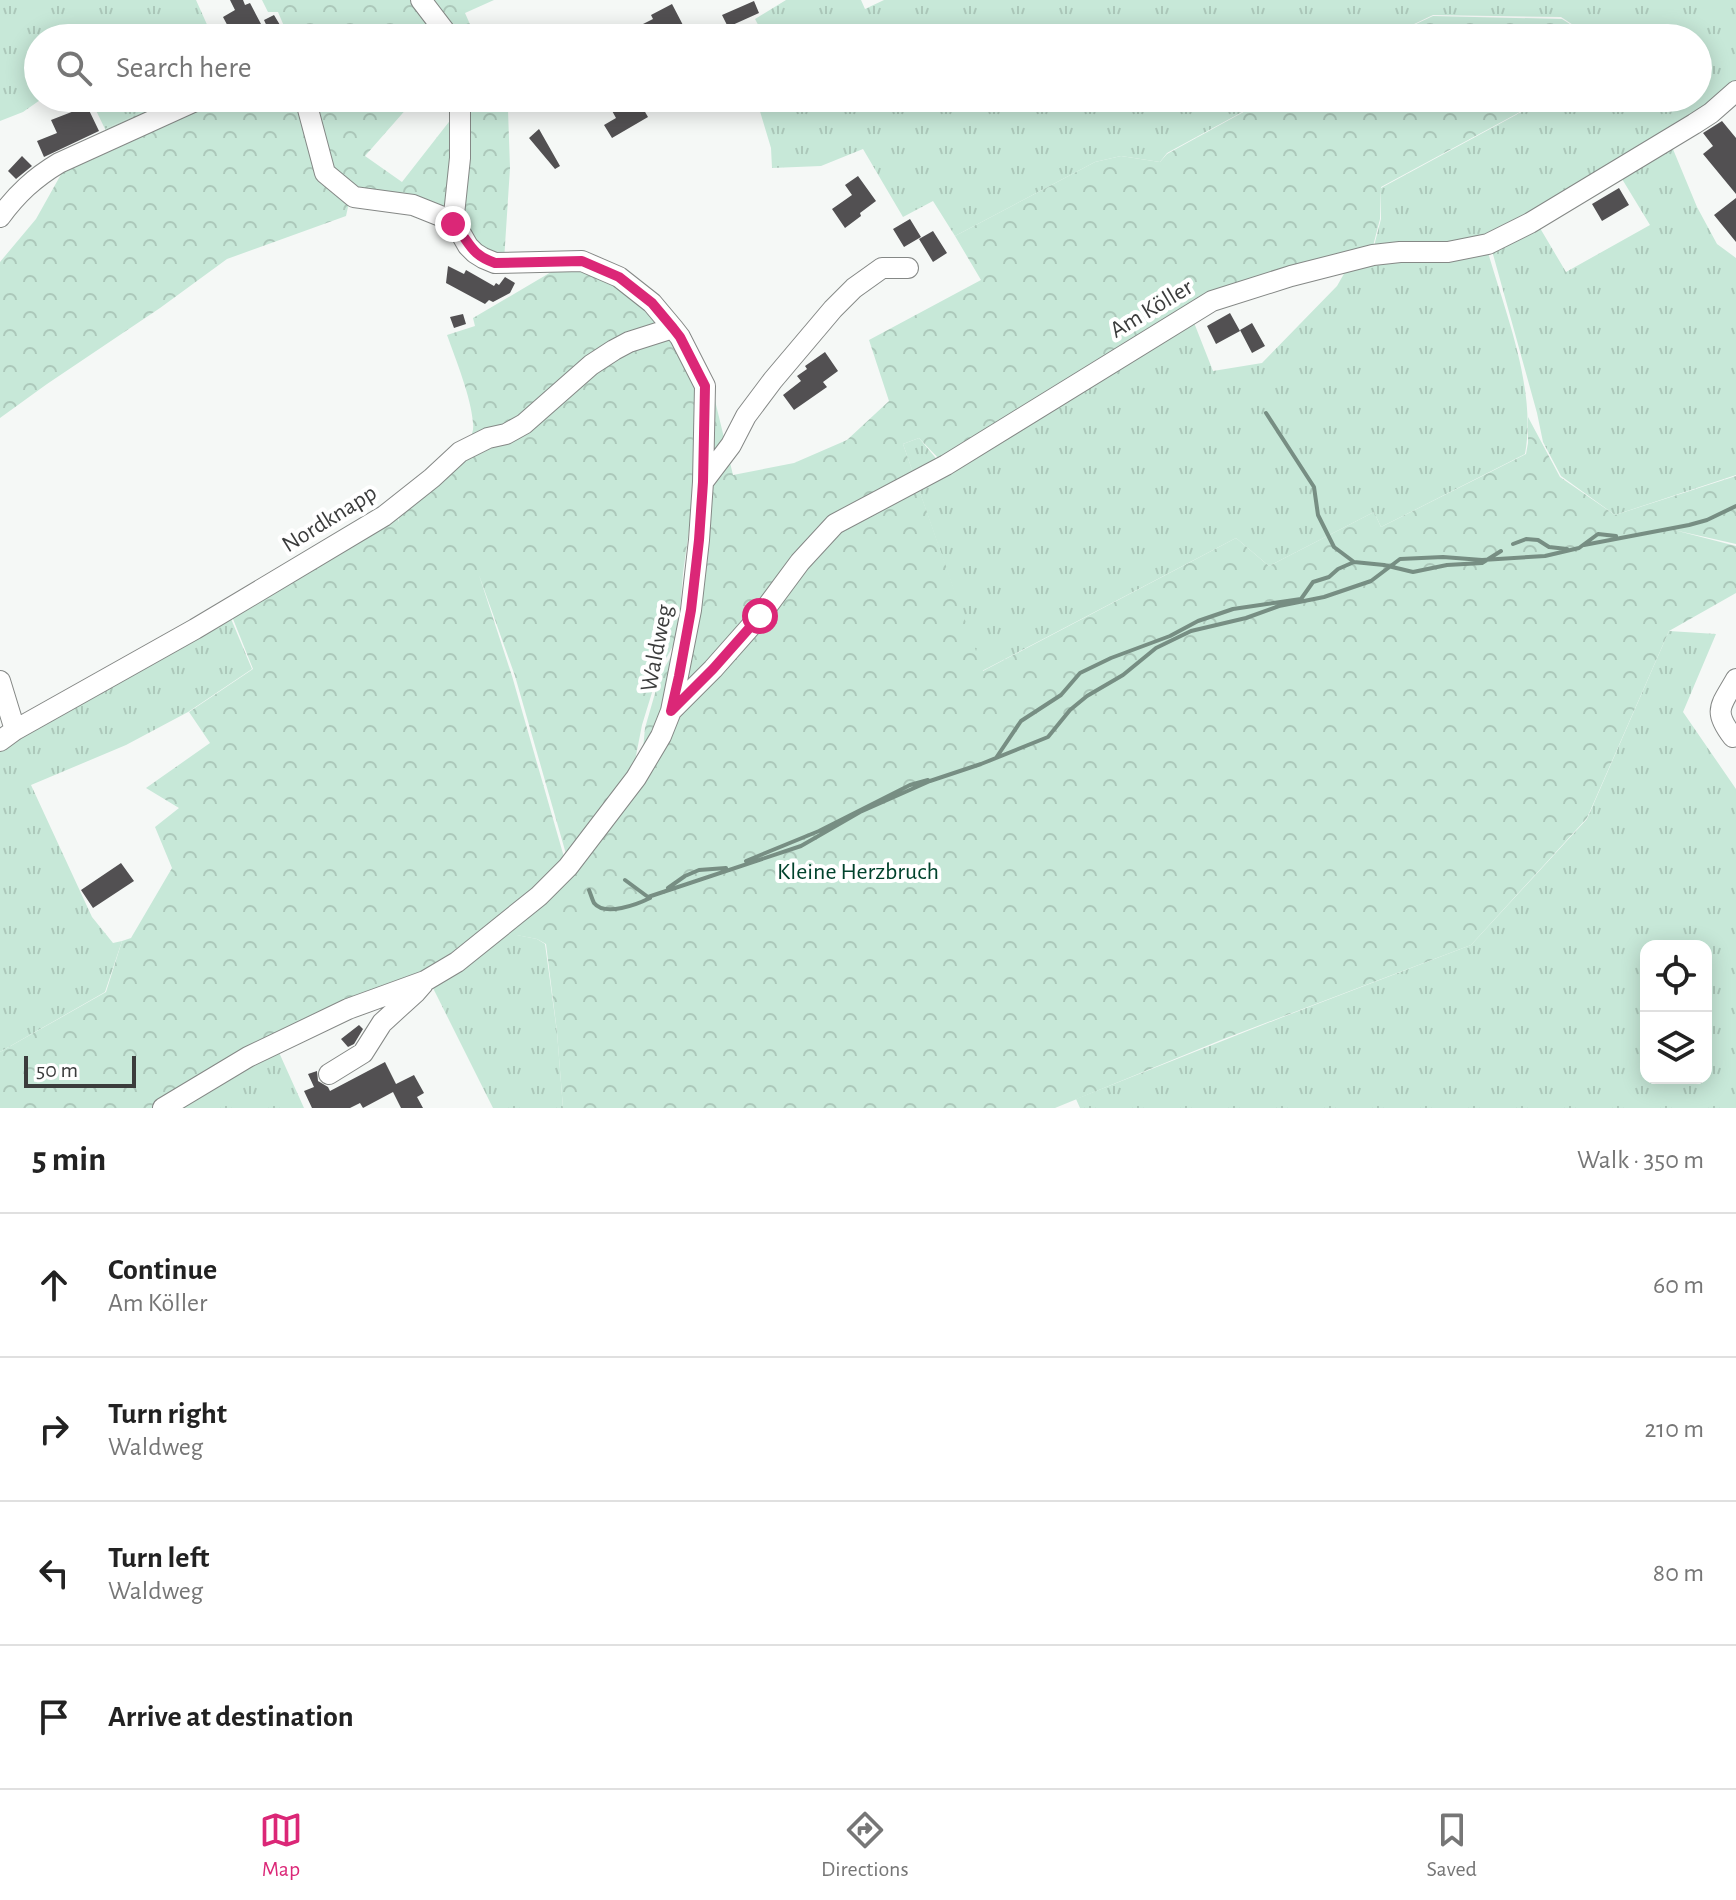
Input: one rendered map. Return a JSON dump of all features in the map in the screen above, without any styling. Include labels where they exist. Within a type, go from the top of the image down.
[{"type":"street","points":[[421,0],[439,24]]},
{"type":"street","name":"Am Köller","points":[[671,711],[751,626],[800,562],[835,524],[946,465],[1212,301],[1373,255],[1448,252],[1488,244],[1582,193],[1733,100]]},
{"type":"street","points":[[0,217],[40,174],[171,112]]},
{"type":"street","points":[[309,112],[325,173],[354,197],[424,208],[453,224],[460,158],[460,112]]},
{"type":"street","name":"Waldweg","points":[[163,1108],[262,1050],[348,1009],[425,981],[457,962],[539,896],[568,867],[636,778],[661,736],[671,711],[691,610],[703,482],[705,386],[673,328],[652,303],[619,277],[582,261],[495,263],[475,253],[453,224]]},
{"type":"street","points":[[703,482],[773,380],[833,309],[854,288],[882,268],[908,268]]},
{"type":"street","name":"Nordknapp","points":[[8,735],[195,629],[384,516],[460,452],[524,424],[591,365],[614,350],[673,328]]},
{"type":"street","points":[[1733,737],[1720,719],[1720,710],[1736,679]]},
{"type":"street","points":[[0,681],[8,735]]},
{"type":"street","points":[[329,1074],[363,1053],[382,1023],[425,981]]},
{"type":"green space","points":[[0,0],[196,0],[207,24],[24,24],[24,111],[0,121]]},
{"type":"green space","points":[[262,0],[418,0],[436,24],[283,24],[278,12],[268,12]]},
{"type":"green space","points":[[427,0],[494,0],[465,13],[470,24],[444,24]]},
{"type":"green space","points":[[786,0],[861,0],[865,9],[884,0],[1736,0],[1736,85],[1712,103],[1712,24],[1572,24],[1561,17],[1433,15],[1414,24],[758,24],[755,19]]},
{"type":"green space","points":[[1433,16],[1562,19],[1570,24],[1416,24]]},
{"type":"green space","points":[[97,112],[142,112],[105,129]]},
{"type":"green space","points":[[142,112],[306,112],[322,175],[350,198],[346,216],[227,259],[0,418],[0,262],[36,219],[64,169],[109,142],[105,129]]},
{"type":"green space","points":[[311,112],[404,112],[365,156],[402,182],[459,112],[450,214],[370,196],[327,172]]},
{"type":"green space","points":[[463,112],[508,112],[510,168],[504,261],[486,256],[461,223]]},
{"type":"green space","points":[[760,112],[1242,112],[1167,153],[1160,162],[1121,156],[1095,162],[955,236],[933,201],[903,217],[863,149],[821,166],[772,168],[771,148]]},
{"type":"green space","name":"Kleine Herzbruch","points":[[1244,112],[1520,112],[1381,187],[1380,219],[1372,250],[1210,297],[942,462],[919,438],[903,444],[983,671],[1236,538],[1269,566],[1374,512],[1381,527],[1526,454],[1528,417],[1560,477],[1615,515],[1736,476],[1736,544],[1674,530],[1736,546],[1736,593],[1669,631],[1587,818],[1471,945],[1221,1040],[1055,1108],[563,1108],[546,944],[516,935],[521,915],[640,781],[645,728],[660,676],[681,638],[696,481],[678,637],[658,673],[642,725],[632,776],[568,861],[515,676],[479,575],[512,676],[566,864],[456,960],[245,1053],[152,1108],[0,1108],[0,1052],[106,992],[122,941],[131,938],[172,868],[155,827],[179,808],[146,788],[210,743],[189,712],[253,669],[231,614],[394,511],[399,522],[397,510],[469,439],[473,426],[469,402],[447,335],[475,326],[473,318],[563,265],[618,279],[711,384],[733,475],[794,463],[847,440],[889,401],[869,340],[981,280],[955,236],[1095,162],[1121,156],[1160,162],[1167,154]]},
{"type":"green space","points":[[1521,112],[1697,112],[1486,241],[1373,250],[1381,219],[1381,188]]},
{"type":"green space","points":[[1670,142],[1697,207],[1717,244],[1736,258],[1736,475],[1615,515],[1561,476],[1543,442],[1491,247],[1537,223],[1566,272],[1650,225],[1619,174]]},
{"type":"green space","points":[[1487,249],[1523,377],[1528,429],[1525,454],[1381,527],[1374,512],[1269,566],[1236,538],[982,671],[903,444],[919,438],[945,469],[1191,315],[1213,371],[1262,363],[1337,286],[1349,265]]},
{"type":"green space","points":[[229,614],[252,669],[188,712],[126,745],[31,785],[92,917],[113,943],[122,941],[105,992],[0,1052],[0,746]]},
{"type":"green space","points":[[1669,631],[1716,634],[1683,712],[1736,789],[1736,1108],[1080,1108],[1076,1099],[1283,1017],[1471,945],[1587,819]]},
{"type":"green space","points":[[521,915],[517,935],[545,944],[563,1108],[493,1108],[430,982]]},
{"type":"green space","points":[[277,1048],[304,1108],[176,1108]]},
{"type":"building","points":[[230,0],[243,0],[245,5],[250,3],[261,24],[227,24],[223,17],[235,10]]},
{"type":"building","points":[[754,1],[759,13],[735,24],[726,24],[722,15]]},
{"type":"building","points":[[672,4],[682,24],[643,24],[653,19],[651,15]]},
{"type":"building","points":[[274,15],[279,24],[266,24],[264,20]]},
{"type":"building","points":[[72,112],[90,112],[99,131],[44,157],[37,141],[57,133],[51,120]]},
{"type":"building","points":[[613,112],[645,112],[648,117],[612,138],[604,125],[616,118]]},
{"type":"building","points":[[1722,121],[1736,138],[1736,194],[1703,154],[1713,146],[1703,133]]},
{"type":"building","points":[[539,129],[560,166],[555,169],[529,138]]},
{"type":"building","points":[[22,156],[32,166],[16,179],[8,171]]},
{"type":"building","points":[[858,176],[876,201],[845,228],[832,209],[852,195],[845,185]]},
{"type":"building","points":[[1619,188],[1629,205],[1602,221],[1592,204]]},
{"type":"building","points":[[1736,198],[1736,242],[1714,215]]},
{"type":"building","points":[[910,219],[921,237],[904,247],[893,229]]},
{"type":"building","points":[[933,231],[947,253],[933,262],[919,239]]},
{"type":"building","points":[[448,266],[464,274],[466,270],[494,286],[505,277],[515,283],[510,293],[485,304],[446,283]]},
{"type":"building","points":[[1230,313],[1240,331],[1216,344],[1207,326]]},
{"type":"building","points":[[463,314],[466,324],[454,328],[450,317]]},
{"type":"building","points":[[1252,323],[1265,346],[1252,353],[1240,330]]},
{"type":"building","points":[[825,352],[838,371],[823,382],[827,387],[794,410],[783,395],[801,381],[797,376],[807,369],[805,366]]},
{"type":"building","points":[[121,863],[134,881],[93,908],[81,890]]},
{"type":"building","points":[[359,1025],[363,1029],[354,1044],[348,1047],[341,1039]]},
{"type":"building","points":[[385,1062],[396,1084],[414,1075],[424,1093],[417,1097],[423,1108],[401,1108],[393,1092],[363,1108],[360,1103],[350,1108],[312,1108],[304,1091],[314,1087],[308,1074],[317,1071],[318,1081],[330,1091]]},
{"type":"waterway","points":[[1266,413],[1314,487],[1318,515],[1334,547],[1354,562]]},
{"type":"waterway","points":[[1584,545],[1689,525],[1736,506]]},
{"type":"waterway","points":[[625,880],[648,897],[801,846],[860,812],[930,781],[1048,737],[1070,710],[1087,696],[1123,675],[1156,648],[1191,631],[1246,618],[1279,606],[1324,597],[1371,581],[1400,559],[1443,557],[1482,560],[1545,556],[1579,548],[1598,534],[1616,536]]},
{"type":"waterway","points":[[1513,544],[1526,539],[1538,540],[1549,547],[1567,549]]},
{"type":"waterway","points":[[996,758],[1021,721],[1061,695],[1080,673],[1170,636],[1198,621],[1233,609],[1301,599],[1313,582],[1329,577],[1354,562],[1413,572],[1447,565],[1482,563],[1501,551]]},
{"type":"waterway","points":[[746,861],[819,831],[910,785],[928,780]]},
{"type":"waterway","points":[[668,888],[699,870],[726,868]]},
{"type":"waterway","points":[[589,890],[594,903],[606,909],[622,908],[650,898]]},
{"type":"route","points":[[453,224],[475,253],[495,263],[582,261],[619,277],[652,303],[673,328],[705,386],[699,540],[691,610],[671,711],[760,616]]}]
